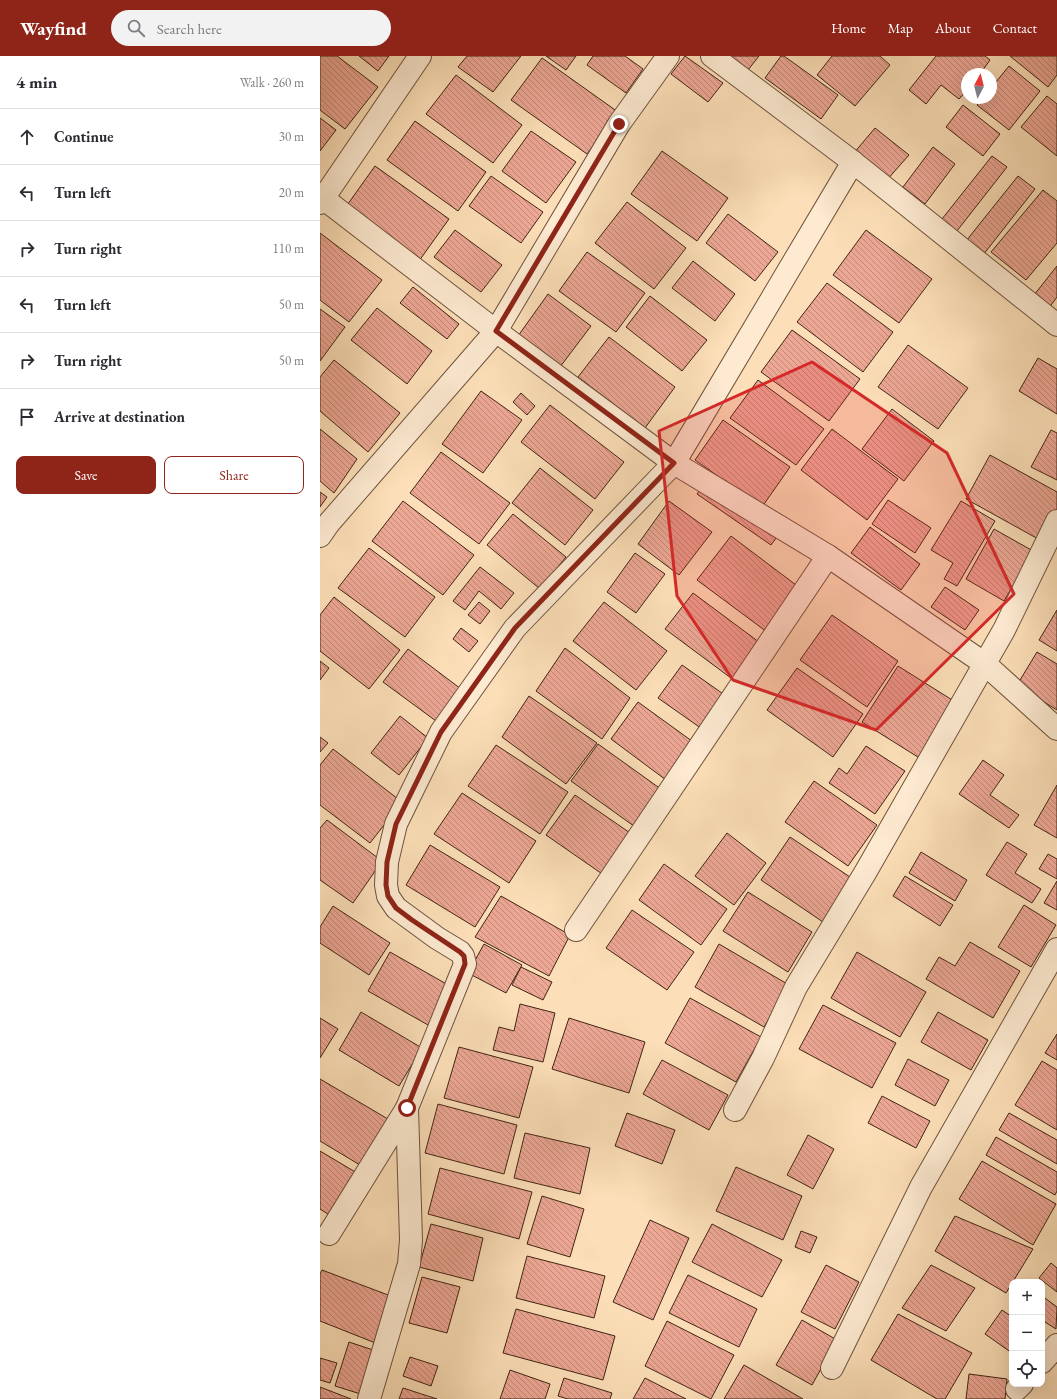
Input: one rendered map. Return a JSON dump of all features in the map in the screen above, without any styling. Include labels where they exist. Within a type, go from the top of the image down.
[{"type":"street","points":[[420,56],[321,199],[674,463],[828,556],[984,664],[1057,728]]},
{"type":"street","points":[[320,536],[496,331],[619,124],[668,56]]},
{"type":"street","points":[[712,56],[853,162],[1057,325]]},
{"type":"street","points":[[329,1234],[407,1108],[465,964],[464,956],[460,952],[396,908],[388,896],[386,885],[387,862],[396,824],[441,732],[515,628],[674,463],[853,162]]},
{"type":"street","points":[[735,1110],[763,1058],[796,987],[865,874],[1004,630],[1057,520]]},
{"type":"street","points":[[576,930],[828,556]]},
{"type":"street","points":[[832,1368],[921,1187],[1057,949]]},
{"type":"street","points":[[369,1399],[409,1264],[411,1240],[407,1108]]},
{"type":"street","points":[[1045,1359],[1057,1345]]},
{"type":"highlighted area","points":[[812,362],[947,453],[1014,594],[876,730],[733,680],[677,596],[659,431]]},
{"type":"building","points":[[320,56],[337,56],[378,87],[345,129],[320,110]]},
{"type":"building","points":[[359,56],[389,56],[378,71]]},
{"type":"building","points":[[467,56],[521,56],[493,92],[458,67]]},
{"type":"building","points":[[546,56],[576,56],[566,70]]},
{"type":"building","points":[[593,56],[625,56],[643,69],[626,93],[587,65]]},
{"type":"building","points":[[685,56],[723,83],[708,102],[671,74]]},
{"type":"building","points":[[730,56],[759,56],[748,70]]},
{"type":"building","points":[[781,56],[784,56],[838,95],[821,119],[765,78]]},
{"type":"building","points":[[832,56],[880,56],[890,65],[855,106],[817,75]]},
{"type":"building","points":[[936,56],[985,56],[990,60],[984,68],[961,68],[961,97],[959,99],[941,85],[926,104],[909,90]]},
{"type":"building","points":[[1010,56],[1057,56],[1057,75],[1048,87]]},
{"type":"building","points":[[542,58],[618,112],[587,154],[511,100]]},
{"type":"building","points":[[1009,66],[1040,91],[1009,130],[977,105],[997,104],[997,81]]},
{"type":"building","points":[[456,75],[522,125],[493,163],[426,114]]},
{"type":"building","points":[[1047,96],[1057,104],[1057,156],[1021,127]]},
{"type":"building","points":[[963,105],[1000,134],[983,156],[946,127]]},
{"type":"building","points":[[320,118],[336,130],[320,151]]},
{"type":"building","points":[[415,121],[486,172],[458,211],[387,160]]},
{"type":"building","points":[[875,128],[909,155],[886,181],[853,154]]},
{"type":"building","points":[[531,131],[576,162],[546,203],[502,171]]},
{"type":"building","points":[[933,147],[955,164],[925,204],[903,187]]},
{"type":"building","points":[[662,151],[728,198],[697,241],[631,194]]},
{"type":"building","points":[[992,156],[1007,167],[953,236],[938,224]]},
{"type":"building","points":[[375,166],[449,219],[419,261],[345,208]]},
{"type":"building","points":[[491,176],[543,212],[521,243],[469,206]]},
{"type":"building","points":[[1018,176],[1035,189],[983,255],[966,241]]},
{"type":"building","points":[[1043,190],[1057,201],[1057,243],[1026,280],[991,252]]},
{"type":"building","points":[[627,202],[686,248],[654,289],[595,243]]},
{"type":"building","points":[[728,214],[778,252],[755,281],[706,243]]},
{"type":"building","points":[[455,230],[502,265],[481,292],[434,257]]},
{"type":"building","points":[[866,230],[932,279],[899,323],[833,275]]},
{"type":"building","points":[[320,233],[382,280],[349,322],[320,300]]},
{"type":"building","points":[[587,252],[645,293],[616,332],[559,291]]},
{"type":"building","points":[[693,261],[735,294],[715,321],[672,288]]},
{"type":"building","points":[[1057,266],[1057,297],[1046,312],[1030,300]]},
{"type":"building","points":[[827,283],[893,332],[863,372],[797,322]]},
{"type":"building","points":[[413,287],[459,324],[447,339],[400,303]]},
{"type":"building","points":[[548,294],[591,326],[560,367],[518,336]]},
{"type":"building","points":[[650,296],[707,340],[682,371],[626,327]]},
{"type":"building","points":[[377,308],[432,351],[407,384],[351,340]]},
{"type":"building","points":[[320,309],[345,327],[320,361]]},
{"type":"building","points":[[792,330],[860,379],[829,421],[761,372]]},
{"type":"building","points":[[609,337],[675,387],[645,428],[578,377]]},
{"type":"building","points":[[908,345],[968,388],[938,429],[878,387]]},
{"type":"building","points":[[1038,358],[1057,369],[1057,414],[1019,391]]},
{"type":"building","points":[[334,360],[400,413],[368,452],[320,411],[320,377]]},
{"type":"building","points":[[758,380],[824,429],[796,465],[730,418]]},
{"type":"building","points":[[481,391],[522,420],[483,473],[442,444]]},
{"type":"building","points":[[521,393],[535,406],[527,415],[513,402]]},
{"type":"building","points":[[550,405],[624,462],[595,499],[521,442]]},
{"type":"building","points":[[892,409],[934,441],[904,481],[862,449]]},
{"type":"building","points":[[723,420],[790,467],[762,507],[695,460]]},
{"type":"building","points":[[320,429],[357,459],[334,493],[320,481]]},
{"type":"building","points":[[832,429],[898,479],[867,520],[801,470]]},
{"type":"building","points":[[1051,430],[1057,433],[1057,480],[1031,467]]},
{"type":"building","points":[[441,452],[510,503],[479,544],[410,493]]},
{"type":"building","points":[[990,455],[1057,492],[1057,509],[1040,540],[966,499]]},
{"type":"building","points":[[540,468],[593,510],[565,545],[512,503]]},
{"type":"building","points":[[705,483],[779,534],[771,545],[697,494]]},
{"type":"building","points":[[320,492],[327,497],[320,507]]},
{"type":"building","points":[[888,500],[931,528],[915,553],[872,524]]},
{"type":"building","points":[[403,501],[474,555],[443,595],[372,541]]},
{"type":"building","points":[[669,501],[712,532],[679,575],[638,544]]},
{"type":"building","points":[[961,501],[995,521],[957,586],[944,579],[953,563],[931,550]]},
{"type":"building","points":[[513,514],[566,557],[540,589],[487,545]]},
{"type":"building","points":[[870,527],[920,564],[901,590],[851,553]]},
{"type":"building","points":[[994,529],[1033,551],[1004,601],[966,579]]},
{"type":"building","points":[[731,536],[800,588],[767,632],[697,580]]},
{"type":"building","points":[[369,548],[435,597],[405,637],[338,588]]},
{"type":"building","points":[[635,553],[665,574],[636,613],[607,592]]},
{"type":"building","points":[[480,567],[514,593],[501,609],[479,591],[465,610],[453,601]]},
{"type":"building","points":[[945,587],[979,610],[965,630],[931,607]]},
{"type":"building","points":[[693,593],[763,645],[735,681],[665,629]]},
{"type":"building","points":[[334,597],[400,650],[369,689],[320,651],[320,615]]},
{"type":"building","points":[[479,602],[490,611],[480,624],[468,615]]},
{"type":"building","points":[[604,602],[667,651],[636,690],[573,641]]},
{"type":"building","points":[[1057,610],[1057,651],[1039,640]]},
{"type":"building","points":[[832,615],[898,661],[867,707],[800,660]]},
{"type":"building","points":[[461,628],[478,641],[469,652],[453,639]]},
{"type":"building","points":[[565,648],[630,698],[602,739],[536,691]]},
{"type":"building","points":[[408,649],[461,689],[436,721],[383,682]]},
{"type":"building","points":[[1037,652],[1057,664],[1057,710],[1017,685]]},
{"type":"building","points":[[320,661],[329,668],[320,680]]},
{"type":"building","points":[[682,665],[729,698],[705,731],[658,698]]},
{"type":"building","points":[[898,666],[957,703],[921,759],[862,722]]},
{"type":"building","points":[[797,668],[863,714],[833,757],[767,710]]},
{"type":"building","points":[[529,696],[597,743],[566,784],[502,737]]},
{"type":"building","points":[[638,702],[696,744],[666,780],[611,739]]},
{"type":"building","points":[[400,716],[428,738],[399,775],[371,753]]},
{"type":"building","points":[[320,737],[328,743],[320,752]]},
{"type":"building","points":[[598,744],[665,792],[638,829],[571,781]]},
{"type":"building","points":[[496,745],[568,792],[540,834],[468,786]]},
{"type":"building","points":[[866,746],[905,771],[875,814],[829,783],[839,768],[847,774]]},
{"type":"building","points":[[333,749],[402,802],[370,843],[320,805],[320,765]]},
{"type":"building","points":[[983,760],[1004,775],[990,795],[1019,815],[1009,828],[959,794]]},
{"type":"building","points":[[814,781],[877,825],[848,866],[785,822]]},
{"type":"building","points":[[1057,785],[1057,838],[1034,825]]},
{"type":"building","points":[[462,793],[536,841],[509,883],[434,834]]},
{"type":"building","points":[[575,795],[636,837],[608,878],[546,835]]},
{"type":"building","points":[[327,820],[382,861],[353,903],[320,880],[320,828]]},
{"type":"building","points":[[727,833],[766,863],[734,905],[695,876]]},
{"type":"building","points":[[790,837],[853,879],[823,922],[761,880]]},
{"type":"building","points":[[1007,842],[1027,854],[1015,873],[1041,889],[1032,903],[986,875]]},
{"type":"building","points":[[430,845],[500,887],[475,927],[406,885]]},
{"type":"building","points":[[921,852],[967,880],[955,901],[909,873]]},
{"type":"building","points":[[1048,854],[1057,859],[1057,879],[1039,869]]},
{"type":"building","points":[[664,864],[727,909],[701,945],[639,900]]},
{"type":"building","points":[[905,876],[953,905],[940,926],[893,896]]},
{"type":"building","points":[[1057,881],[1057,910],[1044,903]]},
{"type":"building","points":[[748,892],[812,932],[788,972],[723,931]]},
{"type":"building","points":[[501,896],[570,935],[549,976],[475,937]]},
{"type":"building","points":[[1024,905],[1056,925],[1031,967],[998,947]]},
{"type":"building","points":[[333,906],[390,943],[369,975],[320,943],[320,927]]},
{"type":"building","points":[[632,910],[694,952],[667,990],[606,948]]},
{"type":"building","points":[[970,942],[1020,971],[993,1018],[926,979],[939,957],[955,966]]},
{"type":"building","points":[[484,944],[522,965],[506,993],[468,973]]},
{"type":"building","points":[[719,944],[789,985],[764,1027],[695,987]]},
{"type":"building","points":[[390,952],[450,986],[428,1025],[368,991]]},
{"type":"building","points":[[857,952],[926,992],[900,1037],[831,998]]},
{"type":"building","points":[[521,967],[552,982],[543,1000],[512,985]]},
{"type":"building","points":[[690,998],[761,1037],[736,1082],[665,1043]]},
{"type":"building","points":[[520,1004],[555,1013],[543,1062],[493,1050],[499,1027],[514,1031]]},
{"type":"building","points":[[823,1005],[896,1043],[872,1088],[799,1049]]},
{"type":"building","points":[[361,1012],[422,1048],[399,1086],[339,1050]]},
{"type":"building","points":[[938,1012],[988,1040],[971,1070],[921,1042]]},
{"type":"building","points":[[320,1018],[338,1029],[320,1058]]},
{"type":"building","points":[[569,1018],[645,1042],[629,1093],[552,1069]]},
{"type":"building","points":[[1057,1034],[1057,1060],[1045,1053]]},
{"type":"building","points":[[459,1047],[533,1067],[519,1118],[444,1098]]},
{"type":"building","points":[[908,1059],[949,1080],[935,1106],[895,1085]]},
{"type":"building","points":[[662,1060],[728,1095],[709,1130],[643,1094]]},
{"type":"building","points":[[1042,1061],[1057,1070],[1057,1130],[1015,1105]]},
{"type":"building","points":[[320,1079],[393,1122],[365,1168],[320,1141]]},
{"type":"building","points":[[882,1096],[930,1121],[916,1148],[868,1123]]},
{"type":"building","points":[[438,1104],[517,1125],[504,1174],[425,1153]]},
{"type":"building","points":[[627,1113],[675,1130],[662,1164],[615,1146]]},
{"type":"building","points":[[1009,1113],[1057,1140],[1057,1164],[999,1130]]},
{"type":"building","points":[[525,1133],[590,1148],[580,1194],[514,1178]]},
{"type":"building","points":[[808,1135],[834,1149],[813,1189],[787,1175]]},
{"type":"building","points":[[996,1137],[1057,1172],[1057,1191],[1055,1195],[986,1155]]},
{"type":"building","points":[[320,1151],[362,1176],[336,1219],[320,1209]]},
{"type":"building","points":[[982,1161],[1056,1204],[1033,1245],[959,1199]]},
{"type":"building","points":[[736,1167],[802,1196],[783,1240],[716,1211]]},
{"type":"building","points":[[440,1168],[532,1192],[519,1239],[428,1214]]},
{"type":"building","points":[[542,1196],[584,1209],[570,1257],[527,1244]]},
{"type":"building","points":[[955,1216],[1033,1249],[1015,1279],[1009,1279],[1009,1288],[1006,1293],[935,1251]]},
{"type":"building","points":[[650,1220],[689,1238],[653,1320],[613,1302]]},
{"type":"building","points":[[431,1224],[483,1238],[473,1281],[419,1267]]},
{"type":"building","points":[[712,1224],[782,1260],[762,1297],[692,1262]]},
{"type":"building","points":[[801,1231],[817,1237],[810,1253],[795,1247]]},
{"type":"building","points":[[527,1256],[605,1276],[594,1318],[516,1298]]},
{"type":"building","points":[[1051,1263],[1057,1268],[1057,1292],[1045,1283],[1045,1279],[1039,1278]]},
{"type":"building","points":[[826,1265],[859,1282],[835,1329],[801,1312]]},
{"type":"building","points":[[931,1265],[975,1288],[946,1331],[902,1308]]},
{"type":"building","points":[[322,1270],[396,1298],[378,1344],[320,1321],[320,1274]]},
{"type":"building","points":[[688,1275],[757,1309],[739,1347],[669,1313]]},
{"type":"building","points":[[422,1277],[460,1287],[447,1333],[409,1323]]},
{"type":"building","points":[[1045,1298],[1057,1307],[1056,1329],[1045,1322]]},
{"type":"building","points":[[516,1309],[615,1336],[603,1380],[503,1353]]},
{"type":"building","points":[[1002,1310],[1009,1315],[1009,1351],[985,1334]]},
{"type":"building","points":[[898,1314],[972,1353],[945,1399],[937,1399],[871,1360]]},
{"type":"building","points":[[802,1320],[837,1340],[812,1385],[776,1365]]},
{"type":"building","points":[[667,1321],[734,1355],[711,1399],[645,1366]]},
{"type":"building","points":[[349,1342],[382,1353],[367,1396],[335,1386]]},
{"type":"building","points":[[410,1357],[438,1366],[431,1386],[403,1376]]},
{"type":"building","points":[[320,1358],[337,1363],[330,1383],[320,1380]]},
{"type":"building","points":[[744,1365],[803,1399],[724,1399]]},
{"type":"building","points":[[510,1370],[550,1384],[545,1399],[500,1399]]},
{"type":"building","points":[[969,1374],[1007,1379],[1005,1399],[966,1399]]},
{"type":"building","points":[[564,1378],[612,1393],[610,1399],[568,1399],[558,1396]]},
{"type":"building","points":[[645,1378],[686,1399],[633,1399]]},
{"type":"building","points":[[320,1387],[351,1399],[320,1399]]},
{"type":"building","points":[[403,1388],[437,1399],[399,1399]]},
{"type":"route","points":[[407,1108],[465,964],[465,960],[464,956],[455,948],[437,938],[396,908],[391,902],[386,885],[387,862],[396,824],[441,732],[515,628],[674,463],[496,331],[619,124]]}]
